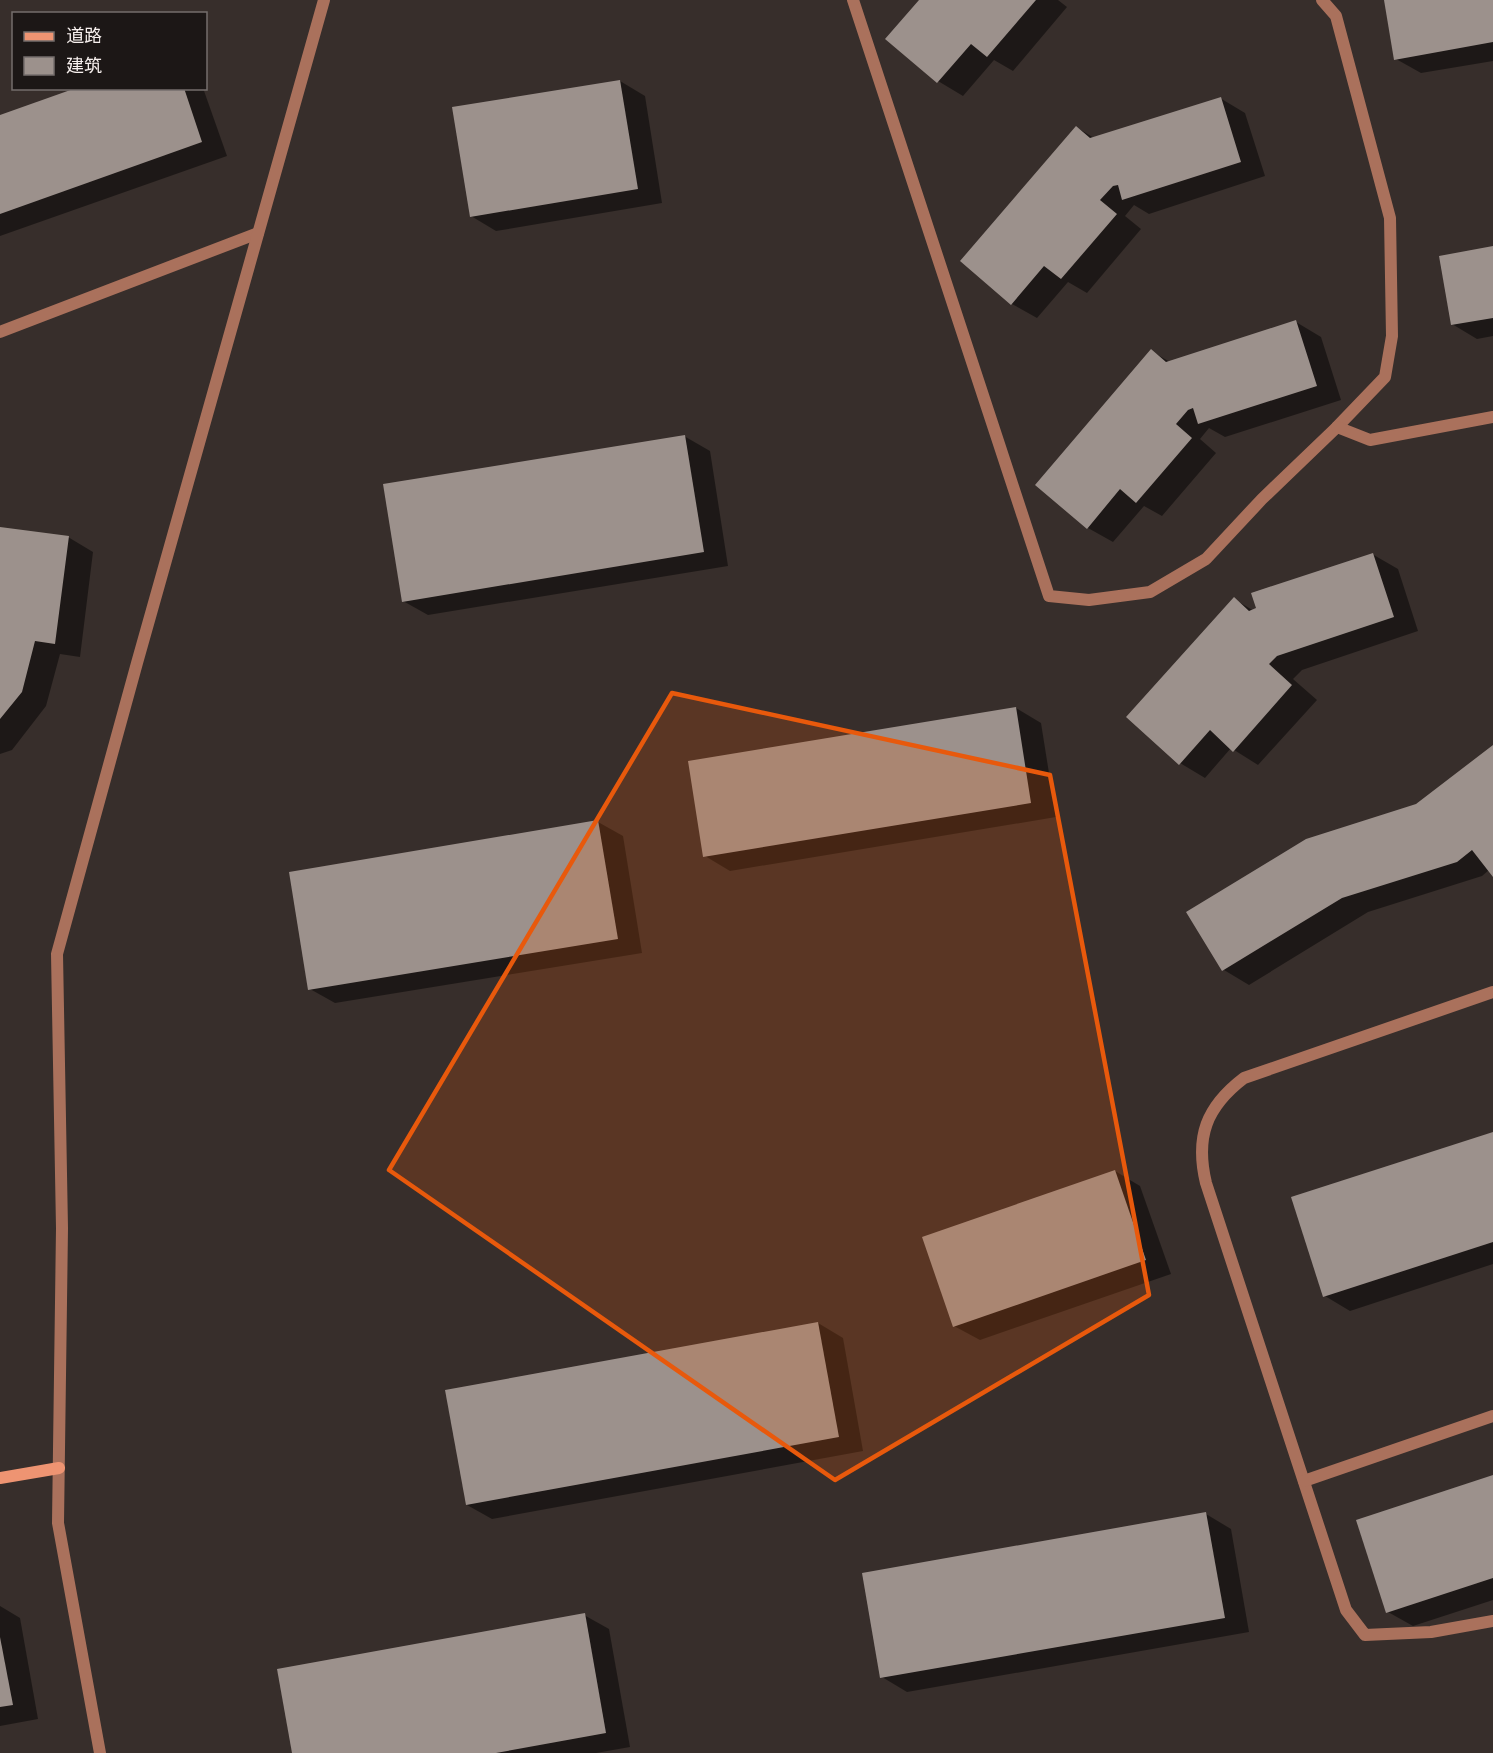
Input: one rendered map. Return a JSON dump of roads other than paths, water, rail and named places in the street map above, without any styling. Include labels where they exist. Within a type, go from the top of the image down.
[{"type":"street","points":[[100,1753],[58,1523],[62,1228],[57,954],[324,0]]},
{"type":"street","points":[[853,0],[1049,597],[1089,600],[1150,592],[1206,559],[1262,499],[1385,377],[1392,336],[1390,218],[1336,16],[1322,0]]},
{"type":"street","points":[[0,332],[258,233]]},
{"type":"street","points":[[1337,427],[1370,440],[1493,417]]},
{"type":"street","points":[[1493,992],[1244,1078],[1227,1091],[1214,1107],[1205,1126],[1201,1146],[1206,1183],[1346,1610],[1365,1635],[1431,1632],[1493,1621]]},
{"type":"street","points":[[1304,1481],[1493,1416]]},
{"type":"street","points":[[0,1478],[59,1468]]}]
